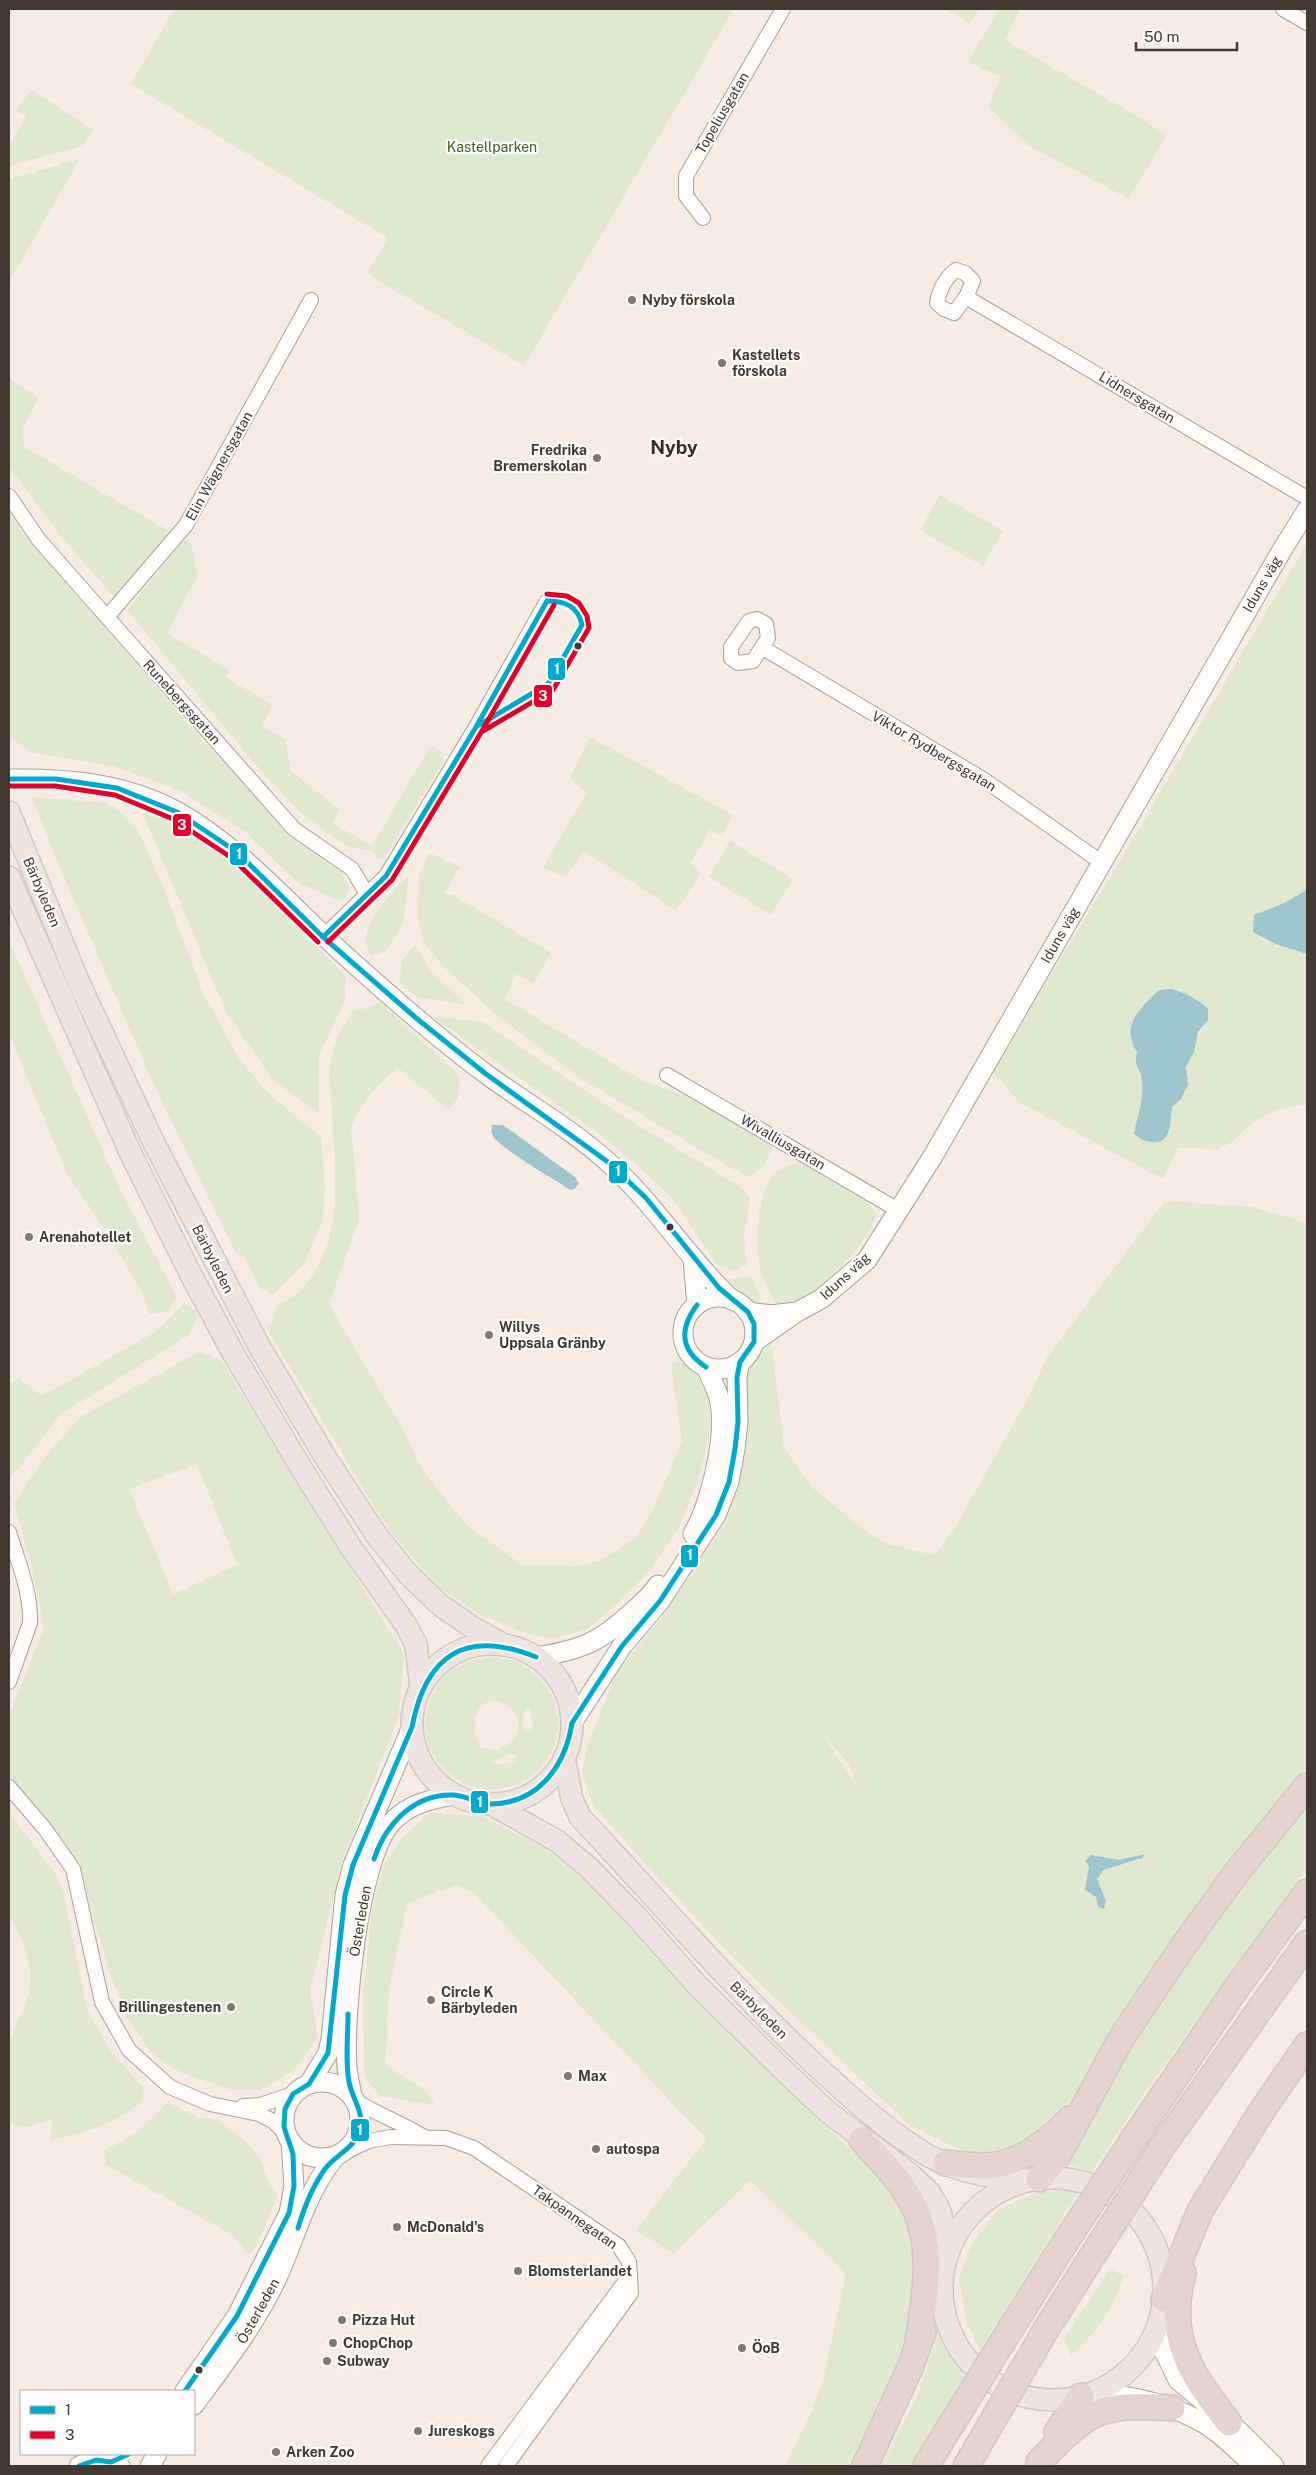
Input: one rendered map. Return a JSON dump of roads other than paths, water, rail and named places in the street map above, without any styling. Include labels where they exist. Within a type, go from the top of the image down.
[{"type":"highway","points":[[1032,2180],[1057,2157],[1122,2037],[1184,1945],[1237,1872],[1307,1786]]},
{"type":"highway","points":[[926,2466],[1062,2247],[1138,2132],[1240,1982],[1307,1892]]},
{"type":"highway","points":[[970,2459],[1044,2333],[1162,2147],[1307,1943]]},
{"type":"highway","points":[[1164,2299],[1200,2211],[1251,2128],[1307,2045]]},
{"type":"highway","points":[[946,2163],[986,2166],[1010,2161],[1035,2150],[1048,2140],[1087,2101]]},
{"type":"highway","points":[[862,2140],[892,2174],[912,2202],[922,2226],[926,2280],[917,2348]]},
{"type":"highway","points":[[1200,2211],[1182,2278],[1178,2321],[1184,2355],[1200,2386],[1229,2423]]},
{"type":"highway","points":[[865,2466],[879,2438],[917,2348],[929,2314],[942,2292]]},
{"type":"highway","points":[[1037,2464],[1088,2395]]},
{"type":"highway","points":[[1037,2464],[1066,2434],[1084,2419],[1098,2412],[1116,2407],[1172,2408]]},
{"type":"main road","name":"Iduns väg","points":[[748,1312],[771,1315],[797,1312],[821,1299],[866,1260],[933,1156],[1101,862],[1307,510]]},
{"type":"main road","points":[[9,779],[56,779],[117,788],[177,812],[237,852],[323,937],[431,1030],[486,1074],[608,1162],[646,1198],[693,1258],[732,1300],[748,1312],[754,1324],[754,1342],[751,1349],[740,1362],[733,1366],[718,1369],[706,1367]]},
{"type":"main road","name":"Bärbyleden","points":[[9,812],[79,983],[152,1141],[259,1346],[377,1536],[408,1574],[440,1605],[472,1627],[504,1644]]},
{"type":"main road","name":"Bärbyleden","points":[[9,877],[126,1143],[190,1274],[233,1354],[305,1474],[350,1546],[406,1625],[416,1644],[421,1686]]},
{"type":"main road","points":[[693,1258],[697,1305]]},
{"type":"main road","points":[[536,1657],[576,1649],[594,1642],[614,1628],[653,1592],[694,1532],[706,1504],[714,1476],[721,1432],[719,1397],[706,1367],[690,1354],[685,1343],[684,1326],[689,1314],[697,1305],[714,1298],[732,1300]]},
{"type":"main road","points":[[754,1342],[797,1312]]},
{"type":"main road","points":[[572,1723],[622,1646],[660,1602],[716,1515],[729,1482],[736,1449],[738,1422],[737,1377],[740,1362]]},
{"type":"main road","points":[[480,1644],[504,1644],[521,1649],[536,1657],[551,1670],[562,1686],[570,1704],[572,1723],[570,1741],[564,1758],[552,1777],[534,1792],[514,1801],[491,1804],[473,1802],[455,1795],[438,1783],[424,1767],[416,1748],[412,1727],[414,1706],[421,1686],[436,1666],[456,1652],[480,1644]]},
{"type":"main road","name":"Österleden","points":[[301,2089],[318,2072],[330,2046],[345,1895],[353,1865],[412,1727]]},
{"type":"main road","name":"Bärbyleden","points":[[564,1758],[572,1799],[580,1817],[716,1967],[846,2094],[889,2129],[930,2156],[989,2178],[1032,2180],[1060,2178],[1078,2180],[1098,2188],[1125,2203],[1144,2224],[1153,2239],[1162,2265],[1164,2299],[1160,2326]]},
{"type":"main road","name":"Österleden","points":[[354,2098],[347,2069],[349,2003],[361,1909],[376,1851],[389,1825],[410,1807],[431,1799],[455,1795]]},
{"type":"main road","name":"Bärbyleden","points":[[491,1804],[558,1841],[589,1868],[637,1917],[696,1984],[787,2073],[862,2140],[910,2174],[929,2192],[940,2212],[949,2247]]},
{"type":"main road","points":[[320,2081],[332,2082],[343,2087],[354,2098],[361,2115],[360,2130],[353,2143],[339,2155],[321,2158],[306,2155],[289,2138],[284,2118],[288,2101],[301,2089],[320,2081]]},
{"type":"main road","name":"Österleden","points":[[186,2390],[237,2316],[289,2213],[294,2186],[289,2138]]},
{"type":"main road","name":"Österleden","points":[[195,2404],[246,2336],[276,2279],[313,2191],[325,2169],[339,2155]]},
{"type":"main road","points":[[1032,2180],[988,2197],[968,2215],[949,2247],[942,2292],[945,2317],[955,2343],[972,2367],[993,2384],[1007,2392],[1031,2398],[1058,2400],[1088,2395],[1133,2398],[1172,2408],[1205,2424],[1254,2466]]},
{"type":"main road","points":[[1160,2326],[1164,2351],[1178,2380],[1229,2423],[1274,2466]]},
{"type":"main road","points":[[1088,2395],[1115,2381],[1137,2363],[1160,2326]]},
{"type":"main road","points":[[79,2466],[96,2460],[116,2464],[128,2455]]},
{"type":"main road","points":[[150,2466],[156,2455]]},
{"type":"street","name":"Topeliusgatan","points":[[703,218],[686,196],[686,176],[783,9]]},
{"type":"street","points":[[1283,9],[1307,23]]},
{"type":"street","name":"Lidnersgatan","points":[[966,296],[1307,498]]},
{"type":"street","name":"Elin Wägnersgatan","points":[[107,617],[186,525],[311,300]]},
{"type":"street","name":"Runebergsgatan","points":[[9,496],[39,540],[294,828],[352,869],[367,894]]},
{"type":"street","points":[[323,937],[386,876],[467,742],[547,601]]},
{"type":"street","name":"Viktor Rydbergsgatan","points":[[763,648],[982,779],[1101,862]]},
{"type":"street","name":"Wivalliusgatan","points":[[667,1074],[898,1210]]},
{"type":"street","points":[[9,1532],[29,1595],[30,1613],[30,1623],[9,1682]]},
{"type":"street","points":[[9,1787],[45,1829],[73,1869],[80,1894],[102,2002],[129,2050],[164,2083],[210,2104],[259,2114],[273,2121],[289,2138]]},
{"type":"street","points":[[228,2107],[260,2105],[301,2089]]},
{"type":"street","name":"Takpannegatan","points":[[354,2098],[378,2115],[408,2126],[424,2137]]},
{"type":"street","name":"Takpannegatan","points":[[339,2155],[370,2141],[424,2137],[446,2138],[474,2148],[619,2246],[629,2262],[631,2293],[506,2466]]},
{"type":"street","points":[[488,2466],[630,2275]]},
{"type":"water","points":[[1307,890],[1307,954],[1276,944],[1253,932],[1254,915],[1282,904]]},
{"type":"water","points":[[1171,989],[1191,996],[1208,1009],[1208,1020],[1198,1032],[1194,1052],[1186,1067],[1188,1085],[1181,1099],[1172,1107],[1170,1127],[1166,1136],[1158,1142],[1148,1142],[1134,1134],[1142,1088],[1136,1062],[1137,1052],[1132,1042],[1131,1025],[1139,1010],[1159,990]]},
{"type":"water","points":[[492,1125],[503,1125],[575,1177],[579,1184],[570,1190],[521,1159],[494,1137]]},
{"type":"water","points":[[1145,1854],[1142,1858],[1103,1870],[1097,1879],[1106,1901],[1104,1909],[1098,1907],[1096,1897],[1085,1890],[1089,1866],[1085,1861],[1091,1855],[1119,1860]]},
{"type":"place","name":"Nyby förskola","points":[[632,300]]},
{"type":"place","name":"Kastellets förskola","points":[[722,363]]},
{"type":"place","name":"Fredrika Bremerskolan","points":[[597,458]]},
{"type":"place","name":"Arenahotellet","points":[[29,1237]]},
{"type":"place","name":"Willys Uppsala Gränby","points":[[489,1335]]},
{"type":"place","name":"Circle K Bärbyleden","points":[[431,2000]]},
{"type":"place","name":"Brillingestenen","points":[[231,2007]]},
{"type":"place","name":"Max","points":[[568,2076]]},
{"type":"place","name":"autospa","points":[[596,2149]]},
{"type":"place","name":"McDonald's","points":[[397,2227]]},
{"type":"place","name":"Blomsterlandet","points":[[518,2271]]},
{"type":"place","name":"Pizza Hut","points":[[342,2320]]},
{"type":"place","name":"ChopChop","points":[[333,2343]]},
{"type":"place","name":"ÖoB","points":[[742,2348]]},
{"type":"place","name":"Subway","points":[[327,2361]]},
{"type":"place","name":"Jureskogs","points":[[418,2431]]},
{"type":"place","name":"Arken Zoo","points":[[276,2452]]},
{"type":"district","name":"Nyby","points":[[674,447]]},
{"type":"park label","name":"Kastellparken","points":[[492,147]]}]
